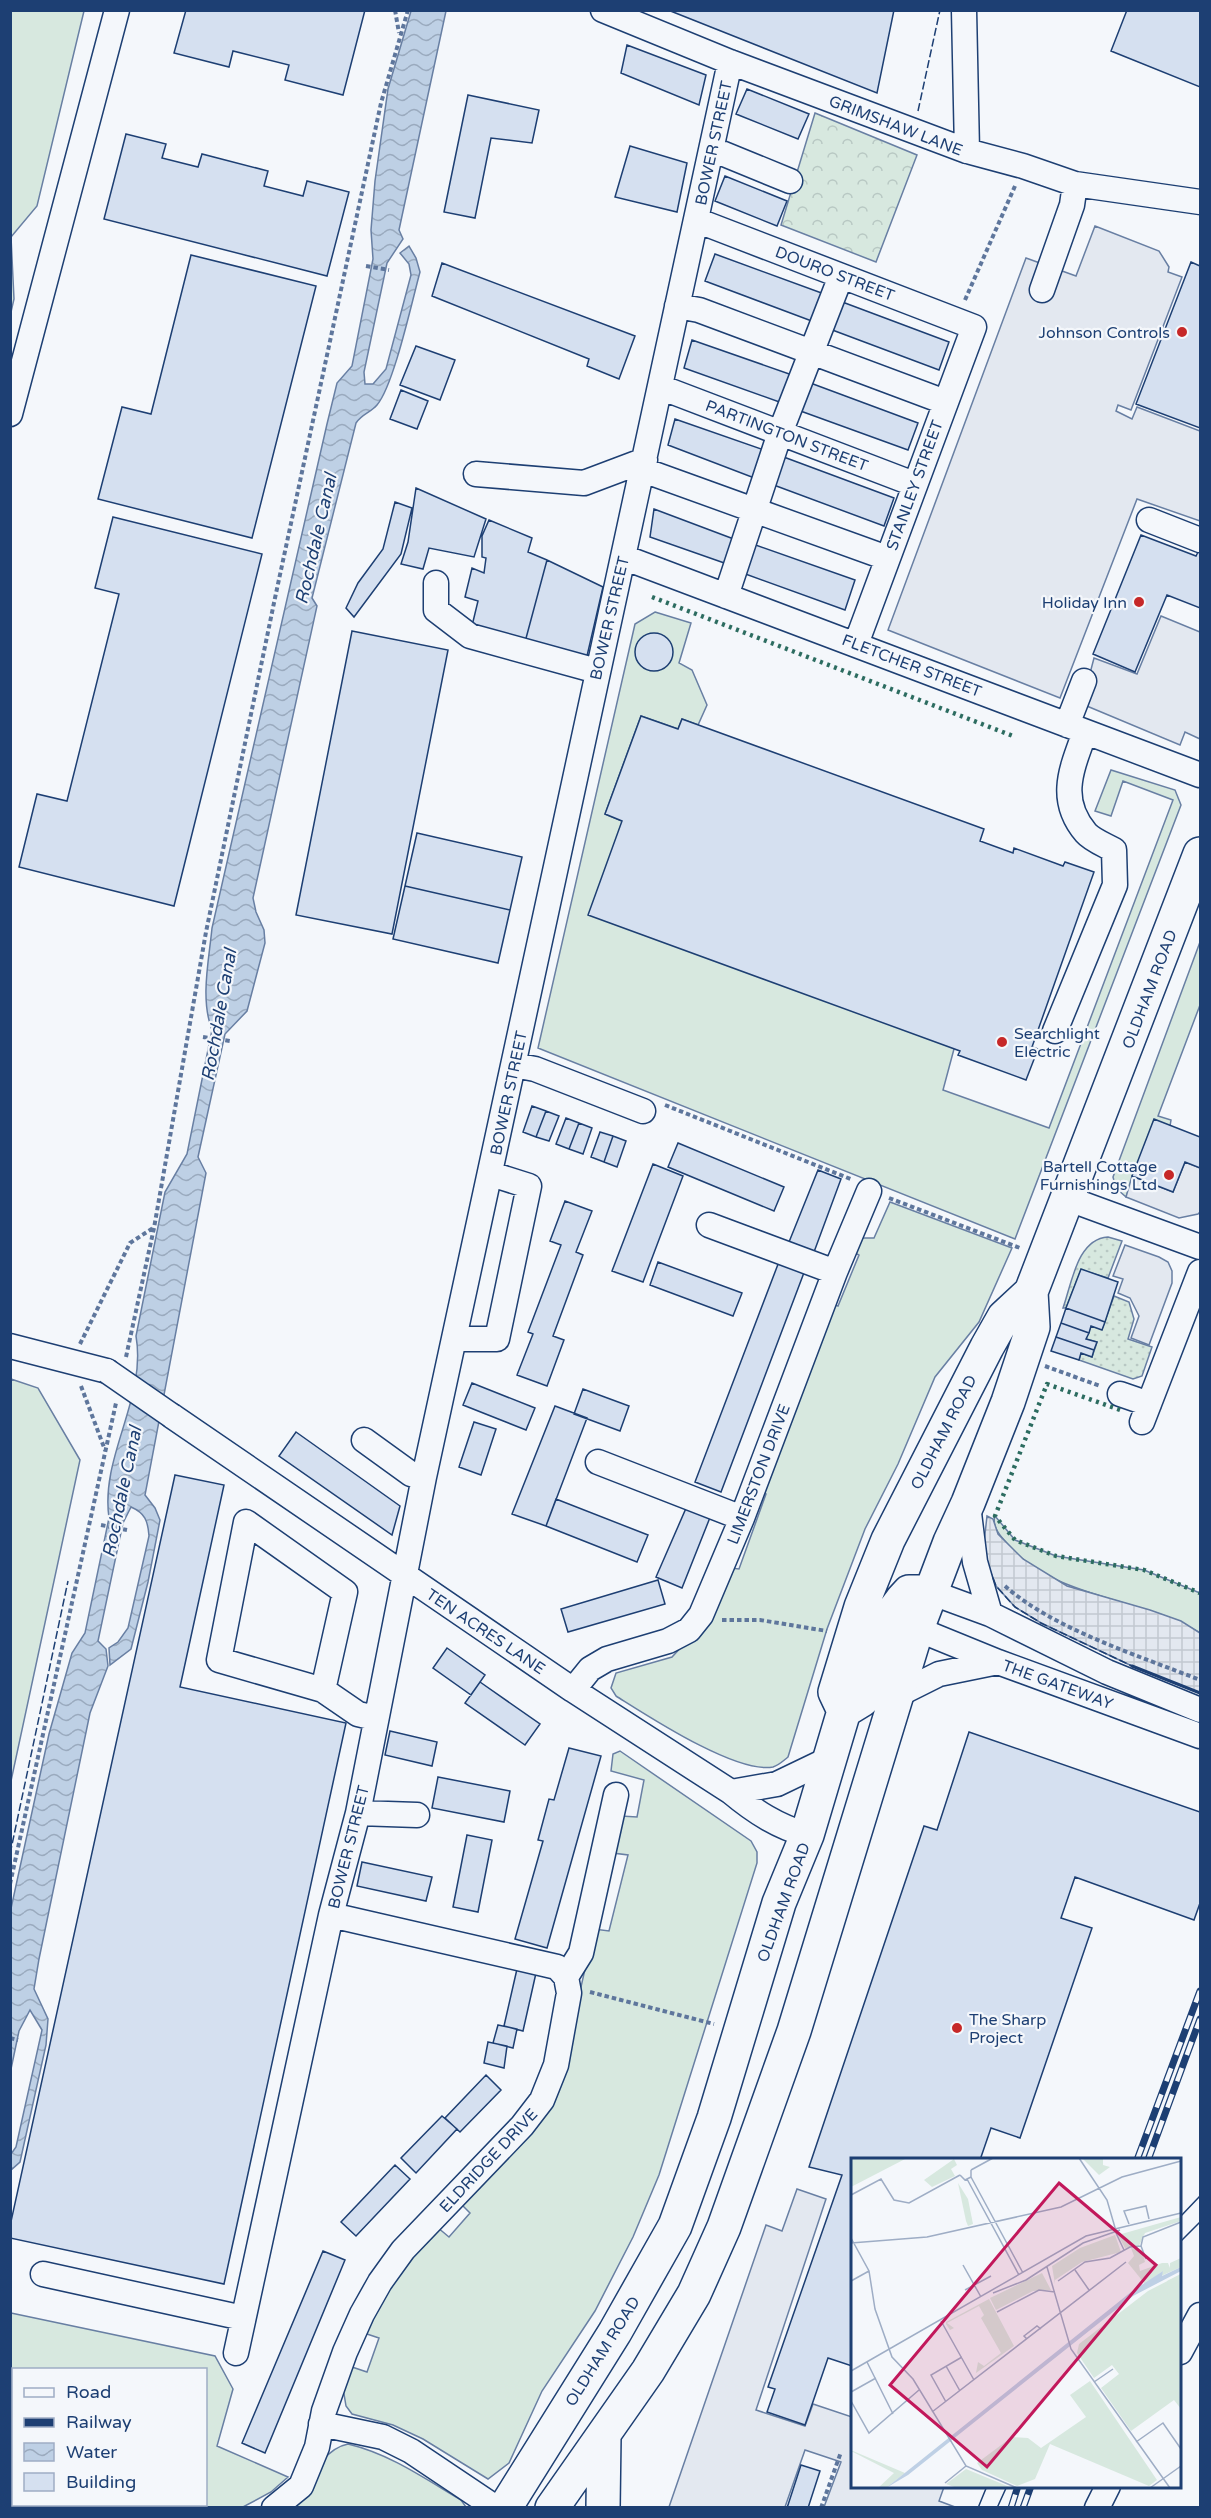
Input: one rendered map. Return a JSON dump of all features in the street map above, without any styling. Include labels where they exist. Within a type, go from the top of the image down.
[{"type":"highway","name":"OLDHAM ROAD","points":[[552,2508],[648,2371],[694,2294],[724,2227],[794,2031],[899,1694],[889,1618],[888,1540],[1004,1317],[1030,1292],[1069,1199],[1200,854]]},
{"type":"highway","name":"OLDHAM ROAD","points":[[505,2508],[615,2332],[675,2226],[714,2118],[779,1903],[807,1835],[843,1711],[862,1700],[889,1618],[930,1592],[1008,1402],[1033,1327],[1030,1292]]},
{"type":"highway","points":[[807,1835],[850,1848]]},
{"type":"highway","points":[[603,2508],[604,2436]]},
{"type":"street","points":[[10,414],[117,10]]},
{"type":"street","name":"GRIMSHAW LANE","points":[[603,10],[730,62],[967,152],[1023,166],[1075,184],[1200,202]]},
{"type":"street","points":[[964,10],[967,152]]},
{"type":"street","name":"BOWER STREET","points":[[236,2353],[331,1915],[358,1813],[424,1477],[730,62]]},
{"type":"street","points":[[711,153],[724,154],[790,181]]},
{"type":"street","points":[[1042,290],[1072,205],[1075,184]]},
{"type":"street","name":"DOURO STREET","points":[[696,220],[965,324]]},
{"type":"street","points":[[726,596],[780,433],[841,276]]},
{"type":"street","points":[[677,306],[699,310],[945,402]]},
{"type":"street","name":"STANLEY STREET","points":[[856,644],[945,402],[965,324]]},
{"type":"street","name":"PARTINGTON STREET","points":[[660,387],[914,483]]},
{"type":"street","points":[[476,474],[584,483],[644,465],[754,510],[887,558]]},
{"type":"street","points":[[1149,520],[1200,540]]},
{"type":"street","name":"FLETCHER STREET","points":[[623,557],[1200,775]]},
{"type":"street","points":[[436,583],[436,610],[470,636],[597,671]]},
{"type":"street","points":[[1055,1031],[1114,885],[1114,850],[1086,834],[1068,799],[1083,681]]},
{"type":"street","points":[[514,1065],[535,1069],[643,1111]]},
{"type":"street","name":"BOWER STREET","points":[[454,1339],[497,1339],[500,1327],[529,1186],[490,1174]]},
{"type":"street","name":"LIMERSTON DRIVE","points":[[573,1690],[590,1669],[607,1659],[668,1641],[689,1630],[701,1615],[742,1518],[835,1272],[869,1191]]},
{"type":"street","points":[[1069,1199],[1200,1247]]},
{"type":"street","points":[[709,1225],[835,1272]]},
{"type":"street","points":[[1120,1394],[1146,1413],[1200,1272]]},
{"type":"street","points":[[10,1346],[71,1361],[116,1367]]},
{"type":"street","name":"TEN ACRES LANE","points":[[116,1367],[172,1416],[573,1690],[781,1827],[807,1835]]},
{"type":"street","points":[[364,1440],[411,1474],[424,1477]]},
{"type":"street","points":[[598,1462],[742,1518]]},
{"type":"street","points":[[968,1503],[975,1562],[990,1614]]},
{"type":"street","points":[[323,1690],[345,1592],[246,1522],[219,1660],[323,1690],[358,1714],[375,1718]]},
{"type":"street","name":"THE GATEWAY","points":[[930,1592],[990,1614],[1107,1672],[1200,1710]]},
{"type":"street","name":"THE GATEWAY","points":[[889,1618],[998,1662],[1200,1736]]},
{"type":"street","points":[[899,1694],[939,1674],[998,1662]]},
{"type":"street","points":[[731,1792],[777,1784],[829,1759]]},
{"type":"street","points":[[331,1915],[557,1967],[567,1981],[580,1953],[616,1795]]},
{"type":"street","points":[[358,1813],[417,1815]]},
{"type":"street","name":"ELDRIDGE DRIVE","points":[[274,2508],[301,2486],[317,2447],[321,2424],[345,2352],[380,2282],[404,2250],[522,2126],[542,2100],[558,2055],[569,1993],[567,1981]]},
{"type":"street","points":[[43,2274],[243,2318]]},
{"type":"street","points":[[1181,2348],[1200,2315]]},
{"type":"street","points":[[321,2424],[383,2438],[411,2451],[496,2508]]},
{"type":"street","points":[[1097,2508],[1107,2488]]},
{"type":"path","points":[[395,10],[399,34]]},
{"type":"path","points":[[116,1367],[153,1228],[208,921],[374,137],[399,34],[408,10]]},
{"type":"path","points":[[965,324],[1023,166]]},
{"type":"path","points":[[366,266],[389,270]]},
{"type":"path","points":[[203,1037],[230,1041]]},
{"type":"path","points":[[643,1111],[664,1105],[855,1181],[869,1191],[1020,1248]]},
{"type":"path","points":[[105,1452],[71,1361],[130,1243],[153,1228]]},
{"type":"path","points":[[1039,1364],[1120,1394]]},
{"type":"path","points":[[10,1884],[117,1396]]},
{"type":"path","points":[[100,1525],[127,1530]]},
{"type":"path","points":[[1002,1578],[1005,1586],[1028,1605],[1102,1640],[1200,1680]]},
{"type":"path","points":[[701,1615],[734,1622],[760,1620],[832,1632]]},
{"type":"path","points":[[567,1981],[714,2024]]},
{"type":"path","points":[[10,2038],[18,2040]]},
{"type":"path","points":[[821,2508],[841,2452]]},
{"type":"green space","points":[[11,10],[84,11],[37,206],[11,237]]},
{"type":"green space","points":[[815,113],[917,155],[876,262],[781,225]]},
{"type":"green space","points":[[11,237],[14,299],[11,312]]},
{"type":"green space","points":[[655,612],[691,623],[679,663],[692,670],[707,705],[698,725],[682,719],[678,729],[641,716],[605,814],[622,821],[954,1049],[943,1090],[1049,1128],[1173,800],[1123,781],[1111,816],[1095,811],[1111,770],[1175,790],[1181,805],[1015,1239],[538,1048],[635,624]]},
{"type":"green space","points":[[1200,942],[1200,1005],[1158,1116],[1171,1120],[1170,1126],[1154,1120],[1126,1197],[1116,1188],[1113,1177]]},
{"type":"green space","points":[[890,1202],[1012,1248],[979,1322],[935,1377],[898,1464],[865,1529],[827,1629],[788,1757],[773,1767],[757,1767],[737,1762],[693,1742],[649,1717],[616,1696],[611,1688],[616,1673],[672,1657],[684,1644],[731,1568],[739,1569],[766,1494],[760,1492],[832,1304],[838,1306],[859,1255],[855,1253],[859,1238],[874,1238]]},
{"type":"green space","points":[[1108,1237],[1122,1241],[1108,1278],[1081,1270],[1066,1308],[1063,1308],[1077,1264],[1083,1254],[1089,1245]]},
{"type":"green space","points":[[1114,1296],[1129,1302],[1134,1319],[1128,1339],[1152,1347],[1142,1376],[1133,1379],[1079,1360],[1081,1353],[1092,1357],[1097,1342],[1086,1339],[1091,1326],[1102,1329]]},
{"type":"green space","points":[[11,1379],[38,1388],[80,1460],[11,1781]]},
{"type":"green space","points":[[995,1516],[1015,1540],[1056,1556],[1144,1570],[1200,1593],[1200,1633],[1163,1615],[1090,1593],[1052,1578],[1018,1555],[1004,1540],[995,1526]]},
{"type":"green space","points":[[620,1751],[751,1841],[757,1852],[757,1863],[659,2175],[633,2237],[595,2311],[542,2391],[509,2463],[488,2479],[423,2439],[393,2425],[352,2414],[346,2406],[344,2394],[339,2392],[349,2366],[367,2372],[379,2338],[364,2333],[399,2272],[437,2227],[449,2237],[470,2213],[460,2203],[559,2085],[594,1929],[609,1931],[628,1855],[613,1853],[621,1816],[637,1817],[644,1780],[611,1771],[613,1754]]},
{"type":"green space","points":[[11,2313],[215,2356],[233,2389],[217,2446],[288,2477],[271,2492],[243,2507],[144,2507],[142,2506],[207,2506],[207,2368],[12,2368],[11,2490]]},
{"type":"green space","points":[[348,2444],[363,2448],[406,2467],[461,2500],[466,2507],[291,2508],[322,2461],[338,2447]]},
{"type":"shaded area","points":[[1095,226],[1159,251],[1169,267],[1168,272],[1182,277],[1131,410],[1118,405],[1116,411],[1132,419],[1137,407],[1200,431],[1200,521],[1137,499],[1060,698],[888,630],[1026,258],[1076,276]]},
{"type":"shaded area","points":[[1161,616],[1200,632],[1200,739],[1185,732],[1180,745],[1082,704],[1094,658],[1137,674]]},
{"type":"shaded area","points":[[1185,1162],[1200,1168],[1200,1212],[1198,1214],[1179,1218],[1126,1197],[1132,1176],[1173,1192]]},
{"type":"shaded area","points":[[1125,1245],[1159,1257],[1168,1262],[1172,1271],[1172,1283],[1149,1345],[1131,1338],[1139,1316],[1130,1298],[1118,1293],[1123,1279],[1113,1276]]},
{"type":"shaded area","points":[[987,1516],[993,1519],[998,1534],[1023,1559],[1067,1586],[1150,1610],[1181,1621],[1200,1633],[1200,1693],[1132,1666],[1041,1623],[1015,1607],[996,1586],[983,1552]]},
{"type":"shaded area","points":[[797,2189],[826,2199],[756,2410],[805,2426],[813,2404],[851,2417],[851,2488],[944,2488],[939,2501],[955,2507],[824,2507],[841,2462],[805,2450],[785,2507],[669,2507],[766,2225],[782,2231]]},
{"type":"water","name":"Rochdale Canal","points":[[411,11],[446,11],[399,230],[403,239],[387,263],[364,372],[365,384],[373,384],[386,369],[411,275],[409,264],[400,253],[409,246],[420,272],[390,380],[377,405],[356,423],[312,598],[317,606],[253,898],[264,930],[265,943],[247,1011],[225,1034],[198,1157],[206,1173],[145,1495],[155,1508],[160,1520],[148,1582],[131,1649],[110,1665],[109,1648],[118,1642],[128,1628],[149,1536],[145,1518],[136,1509],[131,1507],[123,1523],[98,1641],[106,1649],[108,1666],[90,1713],[34,1989],[48,2019],[46,2045],[20,2162],[11,2170],[11,2154],[16,2147],[42,2030],[30,2010],[19,2031],[11,2069],[10,1913],[49,1734],[72,1653],[85,1633],[109,1518],[108,1495],[111,1472],[135,1382],[138,1359],[136,1336],[165,1192],[187,1154],[212,1030],[208,1018],[206,993],[212,928],[337,383],[352,366],[373,259],[371,230],[375,181],[388,89]]},
{"type":"building","points":[[186,10],[365,10],[343,95],[285,80],[289,65],[233,51],[229,67],[174,53]]},
{"type":"building","points":[[668,10],[894,10],[877,93]]},
{"type":"building","points":[[1127,10],[1200,10],[1200,87],[1111,51]]},
{"type":"building","points":[[627,45],[706,75],[699,105],[621,73]]},
{"type":"building","points":[[747,89],[809,114],[798,139],[736,114]]},
{"type":"building","points":[[468,95],[539,110],[532,143],[491,138],[475,218],[444,212]]},
{"type":"building","points":[[126,134],[166,144],[162,158],[198,167],[202,154],[268,171],[264,186],[303,196],[307,181],[349,192],[327,276],[104,219]]},
{"type":"building","points":[[630,146],[687,163],[677,212],[615,197]]},
{"type":"building","points":[[725,176],[787,201],[777,226],[715,201]]},
{"type":"building","points":[[715,254],[827,295],[817,323],[705,281]]},
{"type":"building","points":[[191,255],[316,286],[252,538],[98,499],[122,407],[151,414]]},
{"type":"building","name":"Johnson Controls","points":[[1191,262],[1200,266],[1200,428],[1136,404]]},
{"type":"building","points":[[442,263],[635,336],[619,379],[587,366],[589,359],[432,296]]},
{"type":"building","points":[[837,300],[949,342],[939,370],[827,328]]},
{"type":"building","points":[[692,340],[795,376],[785,404],[684,368]]},
{"type":"building","points":[[416,346],[455,360],[440,400],[400,385]]},
{"type":"building","points":[[805,381],[918,423],[908,450],[795,409]]},
{"type":"building","points":[[401,390],[428,401],[417,429],[390,419]]},
{"type":"building","points":[[675,419],[767,451],[757,479],[668,445]]},
{"type":"building","points":[[781,456],[894,498],[884,526],[771,484]]},
{"type":"building","points":[[416,488],[486,519],[474,557],[429,548],[423,569],[401,564],[408,542]]},
{"type":"building","points":[[395,502],[412,508],[401,554],[354,617],[346,608],[358,583],[383,549]]},
{"type":"building","points":[[654,509],[739,541],[730,565],[650,537]]},
{"type":"building","points":[[113,517],[262,554],[174,906],[19,867],[37,794],[67,801],[119,594],[95,588]]},
{"type":"building","points":[[489,520],[532,538],[528,552],[547,560],[525,642],[471,630],[478,601],[465,597],[472,568],[484,573],[486,558],[482,557],[482,536]]},
{"type":"building","name":"Holiday Inn","points":[[1141,535],[1196,556],[1200,548],[1200,608],[1167,595],[1135,672],[1093,654]]},
{"type":"building","points":[[750,543],[855,580],[845,610],[740,572]]},
{"type":"building","points":[[547,560],[603,587],[587,656],[525,642]]},
{"type":"building","points":[[352,631],[448,650],[392,934],[296,915]]},
{"type":"building","points":[[654,633],[668,638],[673,652],[668,666],[654,671],[640,666],[635,652],[640,638]]},
{"type":"building","points":[[641,716],[678,729],[682,719],[984,829],[980,841],[1013,853],[1014,848],[1063,866],[1065,862],[1094,872],[1032,1047],[1038,1049],[1026,1080],[958,1055],[960,1051],[588,915],[622,821],[605,814]]},
{"type":"building","points":[[417,833],[522,857],[510,910],[405,886]]},
{"type":"building","points":[[405,886],[510,910],[498,963],[393,939]]},
{"type":"building","points":[[532,1106],[546,1111],[536,1137],[523,1132]]},
{"type":"building","points":[[546,1111],[559,1116],[549,1141],[536,1137]]},
{"type":"building","points":[[566,1118],[579,1123],[569,1149],[556,1144]]},
{"type":"building","points":[[1154,1119],[1200,1137],[1200,1168],[1185,1162],[1173,1192],[1132,1176]]},
{"type":"building","points":[[579,1123],[592,1128],[583,1154],[569,1149]]},
{"type":"building","points":[[600,1132],[613,1136],[604,1162],[591,1157]]},
{"type":"building","points":[[613,1136],[626,1141],[617,1167],[604,1162]]},
{"type":"building","points":[[678,1143],[784,1187],[774,1211],[668,1167]]},
{"type":"building","points":[[653,1164],[683,1176],[643,1282],[612,1271]]},
{"type":"building","points":[[818,1170],[841,1179],[814,1252],[789,1242]]},
{"type":"building","points":[[565,1201],[592,1211],[576,1252],[583,1255],[553,1336],[564,1340],[547,1386],[517,1375],[533,1334],[528,1332],[561,1245],[550,1241]]},
{"type":"building","points":[[780,1259],[805,1270],[721,1492],[695,1482]]},
{"type":"building","points":[[658,1262],[742,1293],[733,1316],[650,1285]]},
{"type":"building","points":[[1081,1269],[1118,1282],[1105,1322],[1066,1308]]},
{"type":"building","points":[[1066,1308],[1105,1322],[1102,1330],[1091,1326],[1089,1333],[1061,1323]]},
{"type":"building","points":[[1061,1323],[1089,1333],[1086,1339],[1097,1342],[1094,1350],[1056,1337]]},
{"type":"building","points":[[1056,1337],[1094,1350],[1092,1357],[1081,1353],[1079,1360],[1051,1351]]},
{"type":"building","points":[[472,1383],[535,1408],[526,1430],[463,1405]]},
{"type":"building","points":[[583,1389],[629,1406],[620,1431],[574,1414]]},
{"type":"building","points":[[555,1406],[587,1418],[546,1526],[512,1514]]},
{"type":"building","points":[[474,1422],[496,1429],[481,1475],[459,1467]]},
{"type":"building","points":[[296,1432],[400,1506],[392,1535],[279,1456]]},
{"type":"building","points":[[175,1475],[224,1485],[180,1687],[346,1723],[224,2284],[10,2238],[10,2226]]},
{"type":"building","points":[[556,1499],[648,1535],[637,1562],[546,1526]]},
{"type":"building","points":[[687,1506],[711,1515],[682,1588],[656,1577]]},
{"type":"building","points":[[658,1580],[665,1604],[568,1632],[561,1609]]},
{"type":"building","points":[[447,1648],[485,1675],[471,1695],[433,1668]]},
{"type":"building","points":[[480,1682],[540,1724],[525,1745],[465,1703]]},
{"type":"building","points":[[390,1731],[437,1742],[432,1766],[385,1755]]},
{"type":"building","name":"The Sharp Project","points":[[969,1732],[1200,1812],[1200,1903],[1194,1920],[1075,1877],[1061,1918],[1092,1928],[1020,2138],[991,2128],[981,2158],[851,2158],[851,2366],[828,2358],[805,2425],[767,2412],[775,2389],[768,2387],[842,2175],[809,2167],[924,1826],[937,1830]]},
{"type":"building","points":[[569,1748],[601,1756],[547,1948],[515,1939],[543,1841],[538,1840],[549,1799],[554,1800]]},
{"type":"building","points":[[438,1777],[510,1791],[504,1822],[432,1808]]},
{"type":"building","points":[[467,1835],[492,1840],[478,1912],[453,1907]]},
{"type":"building","points":[[362,1862],[432,1877],[426,1901],[357,1886]]},
{"type":"building","points":[[517,1969],[536,1973],[523,2031],[504,2026]]},
{"type":"building","points":[[498,2025],[517,2029],[513,2048],[493,2043]]},
{"type":"building","points":[[488,2042],[507,2046],[504,2068],[484,2063]]},
{"type":"building","points":[[486,2075],[501,2090],[460,2132],[445,2118]]},
{"type":"building","points":[[442,2116],[457,2129],[416,2173],[401,2158]]},
{"type":"building","points":[[395,2165],[410,2179],[356,2236],[341,2222]]},
{"type":"building","points":[[323,2251],[345,2260],[265,2453],[242,2443]]},
{"type":"building","points":[[801,2465],[820,2471],[808,2508],[787,2508]]},
{"type":"tram line","points":[[1181,2216],[1200,2196]]},
{"type":"tram line","points":[[1181,2241],[1200,2222]]},
{"type":"tram line","points":[[978,2508],[986,2488]]},
{"type":"tram line","points":[[997,2508],[1006,2488]]},
{"type":"railway","points":[[1138,2158],[1200,1991]]},
{"type":"railway","points":[[1149,2158],[1200,2019]]},
{"type":"railway","points":[[1011,2508],[1017,2488]]},
{"type":"railway","points":[[1023,2508],[1030,2488]]},
{"type":"hedge","points":[[652,597],[1013,736]]},
{"type":"hedge","points":[[1120,1410],[1047,1384],[995,1516],[1015,1540],[1056,1556],[1144,1570],[1200,1593]]},
{"type":"fence","points":[[918,111],[940,10]]},
{"type":"fence","points":[[993,1578],[996,1586],[1015,1607],[1041,1623],[1132,1666],[1200,1693]]},
{"type":"fence","points":[[10,1854],[68,1581]]},
{"type":"wall","points":[[1132,1666],[1200,1693]]},
{"type":"place","name":"Johnson Controls","points":[[1182,332]]},
{"type":"place","name":"Holiday Inn","points":[[1139,602]]},
{"type":"place","name":"Searchlight Electric","points":[[1002,1042]]},
{"type":"place","name":"Bartell Cottage Furnishings Ltd","points":[[1169,1175]]},
{"type":"place","name":"The Sharp Project","points":[[957,2028]]}]
